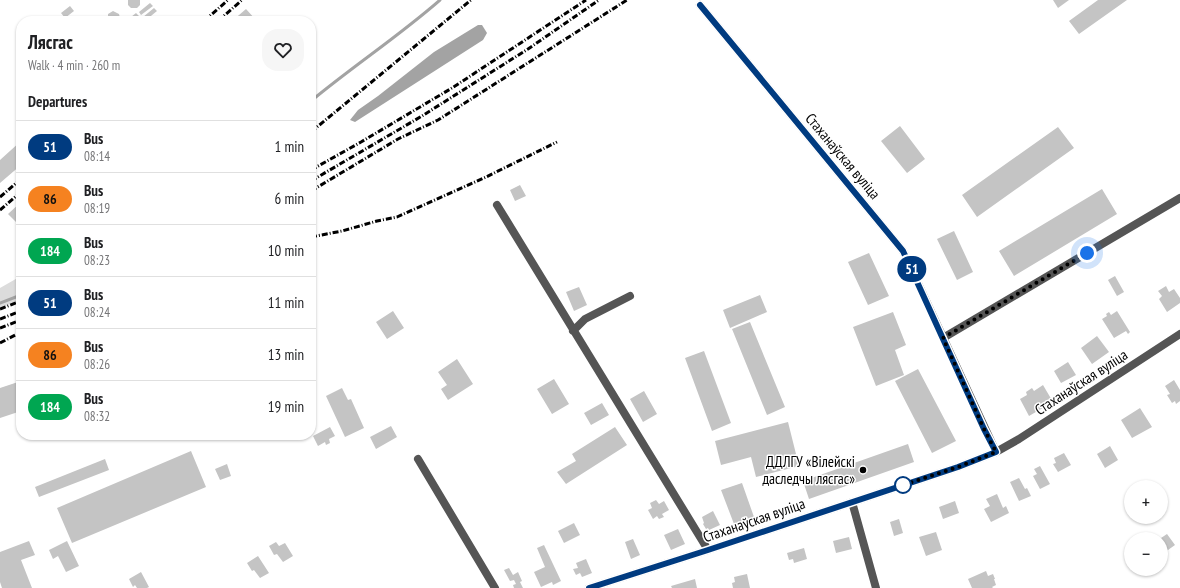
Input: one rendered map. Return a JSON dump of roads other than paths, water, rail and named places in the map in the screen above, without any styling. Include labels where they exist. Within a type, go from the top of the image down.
[{"type":"street","name":"Стаханаўская вуліца","points":[[700,5],[903,251],[984,429],[996,452]]},
{"type":"street","points":[[943,338],[1180,198]]},
{"type":"street","points":[[497,205],[708,550]]},
{"type":"street","points":[[573,331],[585,319],[630,296]]},
{"type":"street","name":"Стаханаўская вуліца","points":[[589,588],[958,467],[996,452],[1019,439],[1180,334]]},
{"type":"street","points":[[418,459],[495,588]]},
{"type":"street","points":[[852,502],[876,588]]},
{"type":"waterway","points":[[316,97],[440,0]]},
{"type":"waterway","points":[[0,303],[16,297]]},
{"type":"railway","points":[[210,16],[228,0]]},
{"type":"railway","points":[[224,16],[242,0]]},
{"type":"railway","points":[[316,128],[471,0]]},
{"type":"railway","points":[[316,167],[452,88],[586,0]]},
{"type":"railway","points":[[316,178],[422,116],[528,49],[599,0]]},
{"type":"railway","points":[[316,188],[398,139],[438,120],[627,0]]},
{"type":"railway","points":[[316,236],[397,217],[486,177],[557,142]]},
{"type":"railway","points":[[0,197],[16,183]]},
{"type":"railway","points":[[0,210],[16,196]]},
{"type":"railway","points":[[0,309],[16,303]]},
{"type":"railway","points":[[0,319],[16,313]]},
{"type":"railway","points":[[0,328],[16,322]]},
{"type":"railway","points":[[0,343],[16,335]]},
{"type":"place","name":"ДДЛГУ «Вілейскі даследчы лясгас»","points":[[863,470]]}]
